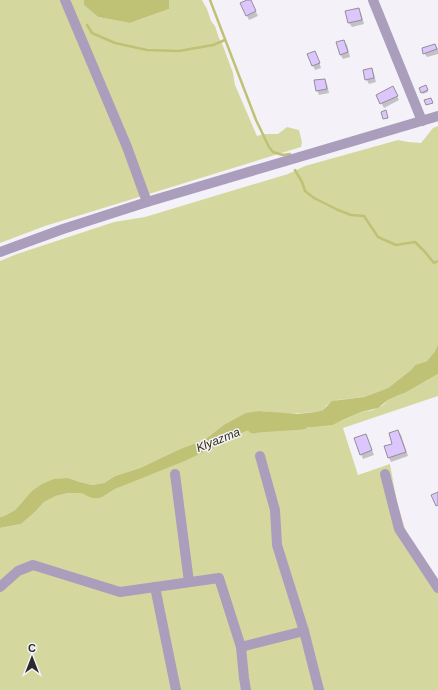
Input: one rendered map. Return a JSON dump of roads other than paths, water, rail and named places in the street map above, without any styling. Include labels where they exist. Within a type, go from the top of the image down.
[{"type":"street","points":[[65,0],[108,99],[147,202]]},
{"type":"street","points":[[373,0],[422,121]]},
{"type":"street","points":[[0,252],[63,229],[147,202],[438,116]]},
{"type":"street","points":[[260,456],[275,510],[277,545],[304,631],[319,690]]},
{"type":"street","points":[[175,474],[189,582]]},
{"type":"street","points":[[385,474],[399,529],[438,588]]},
{"type":"street","points":[[0,587],[18,571],[33,564],[120,592],[219,578],[241,647],[246,690]]},
{"type":"street","points":[[155,587],[176,690]]},
{"type":"street","points":[[241,647],[304,631]]},
{"type":"water","points":[[84,0],[169,0],[169,9],[130,23],[98,17],[84,5]]},
{"type":"water","points":[[438,344],[438,374],[405,393],[388,400],[378,408],[361,412],[332,425],[294,427],[276,424],[252,429],[229,438],[187,460],[115,489],[99,498],[92,498],[81,493],[68,493],[56,496],[44,502],[21,524],[0,528],[0,517],[15,510],[32,491],[42,484],[54,479],[68,478],[92,485],[104,483],[115,476],[140,468],[180,449],[204,440],[225,424],[246,413],[259,411],[297,414],[316,412],[323,410],[332,401],[364,397],[388,388],[411,370],[415,365],[427,361],[435,351]]},
{"type":"waterway","points":[[210,0],[256,120],[269,147],[273,152],[283,155],[290,154]]},
{"type":"waterway","points":[[87,25],[92,33],[115,43],[147,50],[179,51],[213,45],[225,40]]},
{"type":"waterway","points":[[295,170],[305,191],[314,198],[351,215],[364,216],[378,237],[396,245],[415,242],[434,263],[438,261]]},
{"type":"waterway","name":"Klyazma","points":[[254,426],[302,422]]}]
